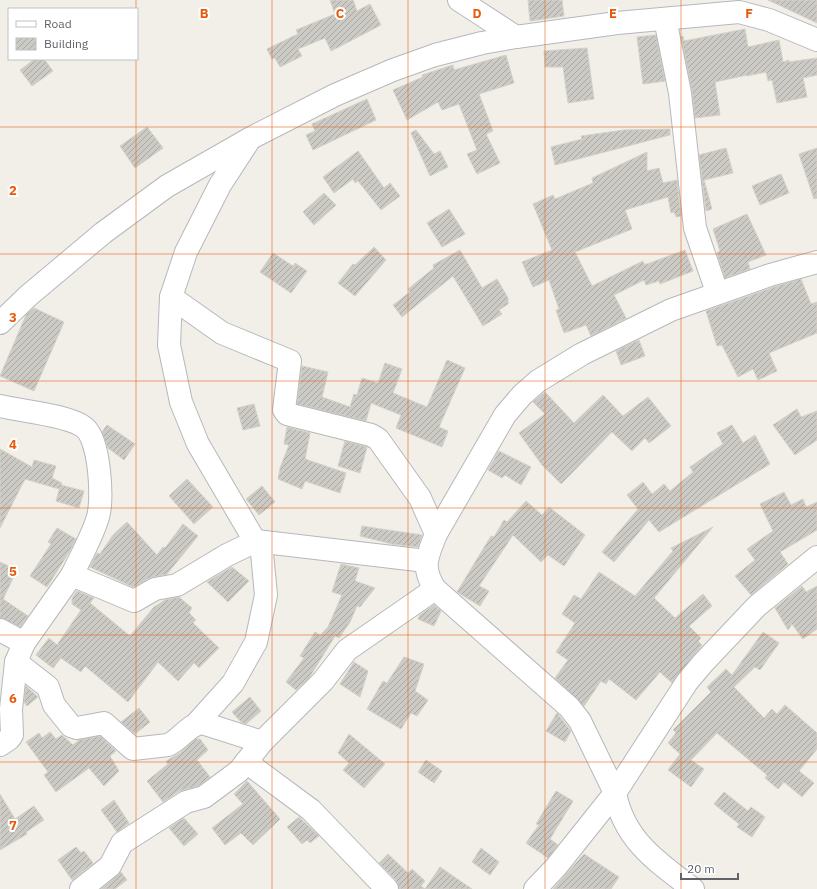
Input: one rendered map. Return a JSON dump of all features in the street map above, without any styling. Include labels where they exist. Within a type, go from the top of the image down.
[{"type":"street","points":[[459,0],[516,37]]},
{"type":"street","points":[[0,323],[28,296],[104,233],[166,186],[251,138],[335,96],[393,70],[442,53],[482,43],[516,37],[617,23],[739,12],[769,20],[817,40]]},
{"type":"street","points":[[665,19],[680,93],[695,228],[717,292]]},
{"type":"street","points":[[0,630],[48,687],[54,705],[71,726],[77,728],[104,723],[133,748],[173,743],[197,723],[234,683],[256,642],[266,595],[262,553],[198,444],[181,402],[169,344],[171,298],[186,252],[220,185],[251,138]]},
{"type":"street","points":[[694,889],[642,847],[628,829],[618,810],[615,793],[580,721],[569,707],[435,589],[428,578],[426,561],[436,534],[505,414],[538,380],[582,354],[671,310],[717,292],[817,262]]},
{"type":"street","points":[[171,298],[222,333],[290,361],[284,410],[288,414],[371,435],[378,439],[420,498],[436,534]]},
{"type":"street","points":[[0,406],[61,418],[84,427],[90,434],[96,452],[99,470],[98,515],[90,538],[72,575],[20,653],[11,709],[12,735],[0,745]]},
{"type":"street","points":[[72,575],[134,601],[155,589],[177,585],[227,555],[256,541],[426,561]]},
{"type":"street","points":[[535,889],[556,868],[615,793],[687,682],[703,662],[757,606],[817,557]]},
{"type":"street","points":[[81,889],[110,866],[122,843],[186,802],[204,797],[239,771],[262,742],[323,681],[347,650],[435,589]]},
{"type":"street","points":[[197,723],[202,723],[262,742]]},
{"type":"street","points":[[246,762],[311,810],[387,889]]},
{"type":"building","points":[[330,0],[353,0],[357,11],[370,4],[381,25],[331,51],[325,38],[298,49],[302,56],[280,67],[275,58],[272,59],[267,49],[298,34],[296,30],[335,14]]},
{"type":"building","points":[[528,0],[562,0],[564,16],[530,21]]},
{"type":"building","points":[[768,0],[817,0],[817,23]]},
{"type":"building","points":[[745,29],[748,47],[779,40],[783,62],[789,60],[789,62],[817,58],[817,75],[803,78],[807,97],[777,103],[772,80],[768,81],[766,72],[747,75],[715,82],[720,115],[695,118],[692,91],[681,37],[683,36],[684,41]]},
{"type":"building","points":[[656,35],[665,81],[643,84],[637,37]]},
{"type":"building","points":[[587,48],[594,99],[568,103],[563,67],[545,67],[544,51]]},
{"type":"building","points":[[506,55],[514,83],[479,94],[493,131],[486,134],[500,163],[477,174],[467,154],[477,150],[459,104],[442,110],[438,102],[407,120],[393,90],[423,77],[422,75],[453,65],[454,70]]},
{"type":"building","points":[[34,60],[45,60],[53,71],[32,86],[20,70]]},
{"type":"building","points":[[367,99],[376,120],[313,150],[306,135],[315,131],[312,124]]},
{"type":"building","points":[[147,127],[163,148],[135,168],[120,146]]},
{"type":"building","points":[[670,129],[670,135],[555,165],[551,147],[582,139],[581,136],[624,130]]},
{"type":"building","points":[[416,130],[434,154],[440,151],[448,167],[430,176],[411,133]]},
{"type":"building","points":[[726,148],[733,173],[704,180],[712,209],[706,211],[699,155]]},
{"type":"building","points":[[817,148],[817,198],[814,199],[799,154]]},
{"type":"building","points":[[358,151],[384,188],[390,183],[400,196],[381,210],[358,181],[355,183],[353,179],[334,193],[323,177]]},
{"type":"building","points":[[647,152],[647,171],[659,168],[663,183],[677,180],[681,216],[676,217],[674,212],[671,213],[668,197],[625,210],[632,229],[575,252],[592,286],[643,261],[644,264],[647,264],[685,250],[693,271],[660,284],[659,281],[646,285],[644,280],[614,295],[626,318],[591,336],[586,325],[564,333],[556,310],[559,309],[549,280],[533,287],[522,262],[552,250],[533,204],[553,195],[555,199],[593,183],[592,178]]},
{"type":"building","points":[[781,174],[789,193],[760,205],[752,186]]},
{"type":"building","points":[[324,193],[336,205],[314,225],[303,212]]},
{"type":"building","points":[[449,209],[465,234],[442,247],[427,223]]},
{"type":"building","points":[[747,214],[766,255],[748,262],[750,269],[725,278],[717,253],[720,251],[713,229]]},
{"type":"building","points":[[374,247],[386,260],[355,296],[338,283],[353,264],[355,265]]},
{"type":"building","points":[[460,250],[482,288],[497,279],[508,298],[508,304],[499,310],[502,314],[483,326],[453,276],[402,317],[393,305],[410,292],[408,289],[434,268],[433,265]]},
{"type":"building","points":[[273,253],[293,266],[295,263],[307,271],[291,293],[260,272]]},
{"type":"building","points":[[801,279],[811,304],[817,302],[817,333],[769,353],[777,371],[758,380],[753,369],[738,377],[722,345],[717,346],[706,311]]},
{"type":"building","points":[[34,308],[64,322],[34,391],[0,376],[26,315]]},
{"type":"building","points":[[639,340],[645,356],[621,365],[616,351]]},
{"type":"building","points":[[447,360],[465,368],[439,427],[448,431],[442,447],[396,428],[401,415],[371,403],[366,421],[297,404],[302,366],[328,372],[322,397],[350,407],[354,394],[357,395],[362,378],[378,383],[385,363],[402,369],[393,393],[427,407]]},
{"type":"building","points":[[545,392],[574,423],[603,395],[623,416],[648,397],[671,426],[649,443],[645,438],[632,451],[612,432],[561,484],[542,465],[519,433],[545,414],[533,402]]},
{"type":"building","points":[[254,404],[260,426],[243,430],[237,408]]},
{"type":"building","points":[[797,409],[801,417],[817,411],[817,440],[795,455],[773,425]]},
{"type":"building","points":[[107,425],[135,444],[124,460],[108,448],[102,432]]},
{"type":"building","points":[[732,425],[743,443],[755,435],[770,464],[659,532],[649,520],[614,562],[602,552],[638,509],[627,495],[643,482],[652,494],[664,484],[670,491],[693,472],[690,467],[723,444],[717,433]]},
{"type":"building","points":[[287,427],[310,433],[305,459],[346,473],[340,493],[305,481],[302,489],[278,479],[280,468],[289,445],[284,444]]},
{"type":"building","points":[[345,441],[367,447],[360,473],[338,466]]},
{"type":"building","points":[[0,449],[32,467],[34,460],[56,466],[52,478],[62,483],[61,485],[84,491],[79,508],[56,501],[60,487],[59,489],[25,479],[0,528]]},
{"type":"building","points":[[499,451],[531,467],[521,485],[505,475],[502,478],[488,470]]},
{"type":"building","points":[[187,479],[213,507],[194,524],[169,496]]},
{"type":"building","points":[[262,486],[275,502],[259,515],[246,499]]},
{"type":"building","points":[[784,492],[791,505],[803,499],[806,507],[817,502],[817,530],[780,552],[788,564],[751,595],[735,576],[755,560],[747,549],[773,531],[760,504]]},
{"type":"building","points":[[526,501],[542,515],[549,507],[585,535],[564,566],[548,555],[541,562],[513,535],[479,586],[489,591],[480,606],[457,592],[491,536],[494,537],[504,520],[507,522]]},
{"type":"building","points":[[127,522],[157,555],[163,547],[165,548],[183,524],[198,536],[167,574],[149,578],[133,587],[90,567],[97,553],[100,554],[113,535]]},
{"type":"building","points":[[362,526],[422,535],[418,547],[392,544],[360,536]]},
{"type":"building","points":[[713,527],[654,598],[675,618],[703,594],[712,606],[689,626],[701,638],[698,641],[702,645],[672,683],[660,672],[636,700],[609,679],[606,684],[601,681],[584,706],[555,678],[568,660],[556,652],[575,623],[562,614],[574,595],[581,599],[599,572],[635,596],[673,551],[671,548]]},
{"type":"building","points":[[57,528],[76,539],[47,587],[30,576],[51,544],[48,542]]},
{"type":"building","points":[[0,562],[17,570],[3,599],[28,616],[20,627],[0,618]]},
{"type":"building","points":[[341,564],[359,568],[355,581],[375,588],[360,607],[357,606],[350,622],[339,638],[335,636],[309,678],[296,690],[286,682],[304,658],[300,656],[315,632],[320,635],[328,627],[342,595],[332,592]]},
{"type":"building","points":[[232,567],[249,581],[228,602],[207,582]]},
{"type":"building","points":[[802,586],[806,592],[817,586],[817,629],[803,639],[792,624],[788,630],[775,608]]},
{"type":"building","points":[[77,591],[94,598],[90,603],[130,636],[154,607],[165,600],[179,597],[192,608],[189,613],[196,620],[193,623],[219,648],[199,668],[194,663],[178,681],[158,662],[128,702],[85,666],[81,672],[61,658],[53,668],[36,655],[49,638],[57,645],[81,610],[72,604],[72,598]]},
{"type":"building","points":[[434,605],[441,611],[434,626],[418,619],[420,615]]},
{"type":"building","points":[[763,632],[779,643],[760,670],[755,667],[734,687],[764,718],[772,709],[777,714],[785,705],[817,733],[817,749],[799,771],[814,783],[802,797],[784,782],[778,789],[765,778],[767,775],[717,733],[691,760],[704,769],[691,787],[668,770],[680,754],[668,743],[676,733],[673,730],[711,692],[707,687],[726,669],[732,675]]},
{"type":"building","points":[[404,657],[424,664],[415,691],[428,700],[417,716],[411,713],[401,729],[367,709],[383,681],[387,683]]},
{"type":"building","points":[[354,662],[368,671],[360,697],[340,684]]},
{"type":"building","points":[[26,686],[38,697],[27,706],[24,702]]},
{"type":"building","points":[[250,697],[261,711],[246,724],[241,722],[232,712]]},
{"type":"building","points":[[139,708],[150,722],[135,734],[121,722]]},
{"type":"building","points":[[557,713],[571,731],[565,742],[546,731]]},
{"type":"building","points":[[50,732],[56,739],[62,735],[73,745],[79,740],[100,736],[116,751],[110,756],[119,771],[104,786],[89,768],[56,792],[44,775],[48,772],[26,742],[39,733],[42,738]]},
{"type":"building","points":[[349,734],[385,764],[364,788],[343,770],[349,763],[338,753]]},
{"type":"building","points":[[196,739],[200,739],[208,750],[197,760],[210,777],[198,786],[179,791],[163,802],[147,781],[168,764],[166,761],[180,753]]},
{"type":"building","points":[[426,760],[442,771],[434,783],[418,772]]},
{"type":"building","points":[[247,781],[280,819],[253,845],[241,833],[225,845],[212,828],[243,804],[234,794]]},
{"type":"building","points":[[556,791],[573,801],[550,839],[558,845],[548,858],[526,843],[539,825],[536,824]]},
{"type":"building","points":[[724,792],[748,811],[751,807],[765,817],[752,837],[737,827],[739,824],[714,804]]},
{"type":"building","points":[[0,794],[15,819],[34,806],[44,820],[26,832],[27,834],[0,850]]},
{"type":"building","points":[[114,800],[129,823],[117,832],[101,810]]},
{"type":"building","points":[[299,817],[319,836],[310,843],[307,840],[302,844],[287,827]]},
{"type":"building","points":[[184,818],[198,834],[184,846],[169,828]]},
{"type":"building","points":[[76,847],[81,853],[84,851],[93,863],[72,880],[58,860]]},
{"type":"building","points":[[481,848],[499,862],[490,875],[472,862]]},
{"type":"building","points":[[388,854],[408,873],[412,869],[425,881],[421,886],[425,889],[399,889],[396,880],[379,863]]},
{"type":"building","points":[[584,854],[619,877],[611,889],[553,889]]},
{"type":"building","points":[[440,867],[472,889],[425,889]]},
{"type":"building","points":[[121,872],[127,880],[115,889],[101,889]]}]
